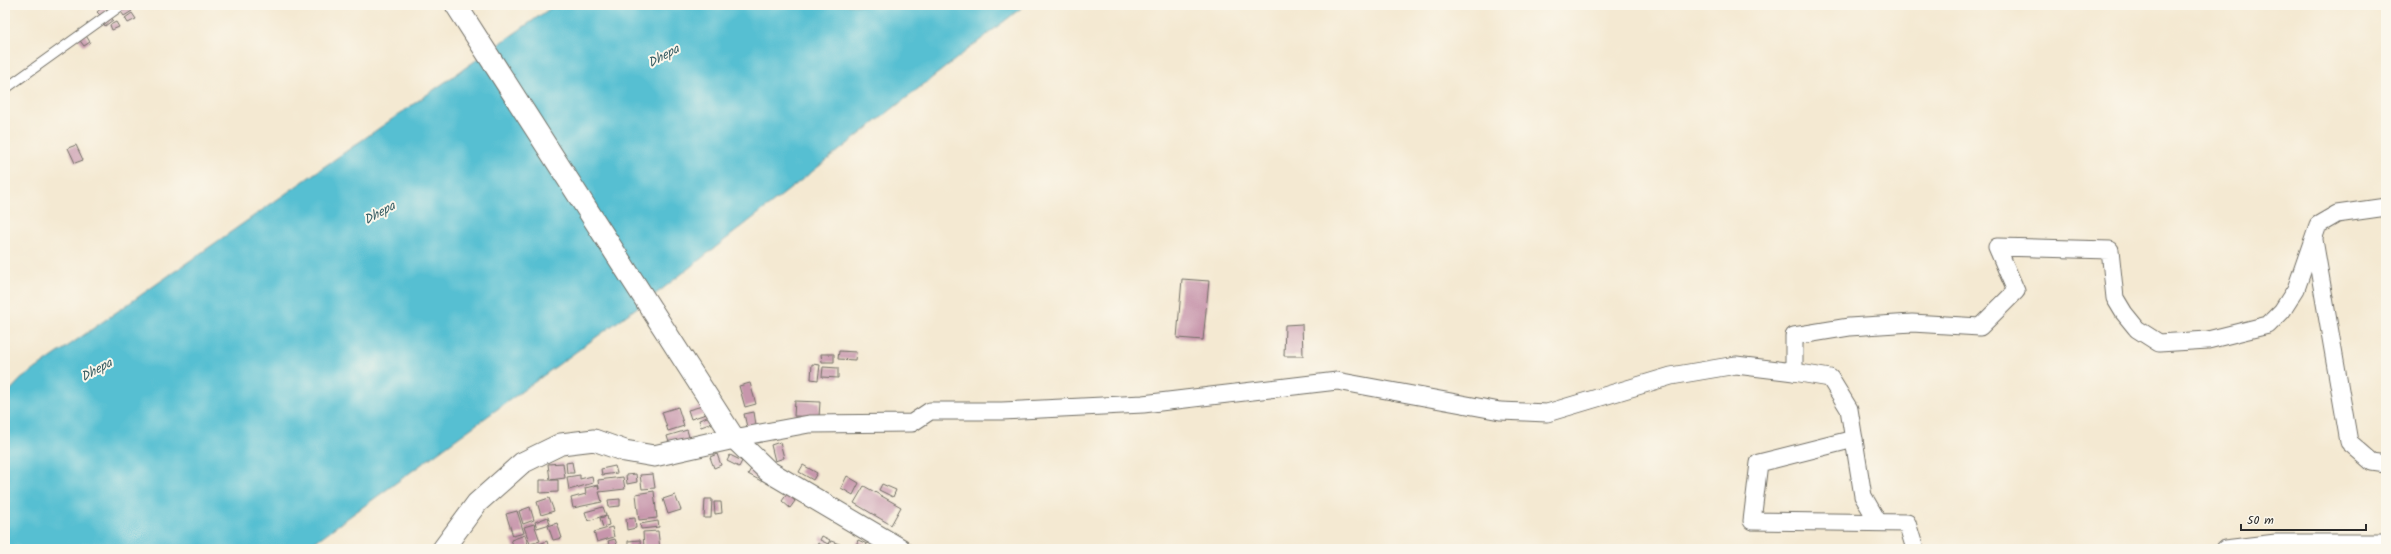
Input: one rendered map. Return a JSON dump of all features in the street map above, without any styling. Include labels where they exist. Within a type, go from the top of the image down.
[{"type":"street","points":[[456,5],[689,364],[734,438],[768,471],[900,549]]},
{"type":"street","points":[[1794,372],[1794,336],[1849,327],[1912,323],[1980,327],[2016,291],[1997,247],[2110,250],[2115,298],[2124,313],[2137,329],[2159,343],[2208,340],[2268,325],[2282,311],[2296,289],[2318,225],[2337,214],[2386,207]]},
{"type":"street","points":[[2313,238],[2349,442],[2372,462],[2386,464]]},
{"type":"street","points":[[443,549],[477,503],[522,463],[562,444],[594,440],[625,451],[654,456],[734,438],[809,424],[912,422],[930,411],[1002,411],[1143,404],[1337,381],[1500,411],[1547,412],[1671,376],[1736,365],[1830,378],[1850,409],[1863,496],[1878,522]]},
{"type":"street","points":[[1854,439],[1759,464],[1752,521],[1907,523],[1915,549]]},
{"type":"street","points":[[2225,549],[2276,544],[2386,543]]},
{"type":"lane","points":[[5,89],[122,5]]},
{"type":"water","name":"Dhepa","points":[[555,5],[1025,5],[661,290],[305,549],[5,549],[5,396],[21,379]]},
{"type":"building","points":[[125,5],[129,5],[132,11],[124,16],[119,9]]},
{"type":"building","points":[[148,5],[156,5],[156,7],[150,9]]},
{"type":"building","points":[[104,6],[107,10],[101,16],[97,12]]},
{"type":"building","points":[[132,13],[136,19],[128,23],[125,18]]},
{"type":"building","points":[[110,16],[113,20],[105,26],[102,21]]},
{"type":"building","points":[[116,22],[119,27],[112,30],[110,25]]},
{"type":"building","points":[[85,34],[90,42],[84,46],[78,38]]},
{"type":"building","points":[[76,145],[83,160],[75,163],[68,148]]},
{"type":"building","points":[[1182,279],[1209,281],[1203,340],[1177,338]]},
{"type":"building","points":[[1302,324],[1303,356],[1284,356],[1285,325]]},
{"type":"building","points":[[839,351],[856,352],[855,360],[838,359]]},
{"type":"building","points":[[821,354],[834,354],[834,362],[822,362]]},
{"type":"building","points":[[812,364],[820,365],[818,380],[811,379]]},
{"type":"building","points":[[823,367],[838,368],[838,378],[822,377]]},
{"type":"building","points":[[750,383],[756,404],[745,407],[739,386]]},
{"type":"building","points":[[795,401],[820,402],[819,417],[794,416]]},
{"type":"building","points":[[706,405],[709,413],[691,419],[688,410]]},
{"type":"building","points":[[678,407],[684,426],[668,431],[662,412]]},
{"type":"building","points":[[754,412],[756,425],[747,427],[744,414]]},
{"type":"building","points":[[710,416],[712,423],[701,427],[699,420]]},
{"type":"building","points":[[687,430],[691,443],[671,449],[667,436]]},
{"type":"building","points":[[780,442],[784,458],[775,461],[771,445]]},
{"type":"building","points":[[717,454],[721,465],[714,468],[710,457]]},
{"type":"building","points":[[730,455],[742,461],[739,467],[727,461]]},
{"type":"building","points":[[572,462],[574,473],[567,473],[566,463]]},
{"type":"building","points":[[563,463],[565,478],[550,480],[548,464]]},
{"type":"building","points":[[803,465],[817,473],[813,480],[799,472]]},
{"type":"building","points":[[615,466],[617,473],[602,475],[601,469]]},
{"type":"building","points":[[751,469],[764,476],[761,481],[748,474]]},
{"type":"building","points":[[636,474],[637,482],[627,484],[626,475]]},
{"type":"building","points":[[653,474],[655,488],[642,489],[640,475]]},
{"type":"building","points":[[580,475],[580,479],[592,476],[593,483],[569,490],[567,477]]},
{"type":"building","points":[[847,476],[859,483],[853,495],[841,488]]},
{"type":"building","points":[[623,477],[625,489],[599,492],[602,502],[573,508],[571,498],[586,494],[585,488],[598,485],[599,489],[598,480]]},
{"type":"building","points":[[540,480],[558,480],[558,492],[540,493]]},
{"type":"building","points":[[882,484],[896,490],[893,497],[879,490]]},
{"type":"building","points":[[864,486],[901,507],[891,525],[854,503]]},
{"type":"building","points":[[654,491],[657,518],[639,520],[636,494]]},
{"type":"building","points":[[787,494],[795,501],[790,508],[782,501]]},
{"type":"building","points":[[675,495],[681,510],[668,514],[663,499]]},
{"type":"building","points":[[549,498],[554,511],[541,515],[537,502]]},
{"type":"building","points":[[620,499],[620,506],[609,507],[608,500]]},
{"type":"building","points":[[705,499],[712,499],[711,518],[704,518]]},
{"type":"building","points":[[714,502],[721,502],[722,513],[715,514]]},
{"type":"building","points":[[530,507],[534,520],[523,524],[519,511]]},
{"type":"building","points":[[603,507],[606,515],[588,521],[585,512]]},
{"type":"building","points":[[517,511],[524,533],[513,536],[506,514]]},
{"type":"building","points":[[607,516],[609,525],[603,527],[600,518]]},
{"type":"building","points":[[548,517],[550,524],[537,528],[535,522]]},
{"type":"building","points":[[635,518],[636,528],[627,530],[626,519]]},
{"type":"building","points":[[658,521],[659,527],[641,529],[640,524]]},
{"type":"building","points":[[557,523],[562,538],[553,540],[548,526]]},
{"type":"building","points":[[534,524],[540,541],[530,544],[524,527]]},
{"type":"building","points":[[612,527],[614,537],[597,542],[594,532]]},
{"type":"building","points":[[658,531],[660,549],[644,549],[643,532]]},
{"type":"building","points":[[525,535],[529,547],[515,549],[511,540]]},
{"type":"building","points":[[822,536],[830,540],[828,544],[820,540]]},
{"type":"building","points":[[615,539],[617,545],[610,548],[608,541]]},
{"type":"building","points":[[640,540],[641,549],[628,549],[628,541]]},
{"type":"building","points":[[858,540],[867,544],[865,549],[856,546]]},
{"type":"building","points":[[547,541],[549,549],[538,549],[537,545]]},
{"type":"building","points":[[831,541],[842,545],[840,549],[828,546]]},
{"type":"building","points":[[818,543],[826,547],[825,549],[815,549]]},
{"type":"building","points":[[608,545],[609,549],[601,549],[600,547]]}]
